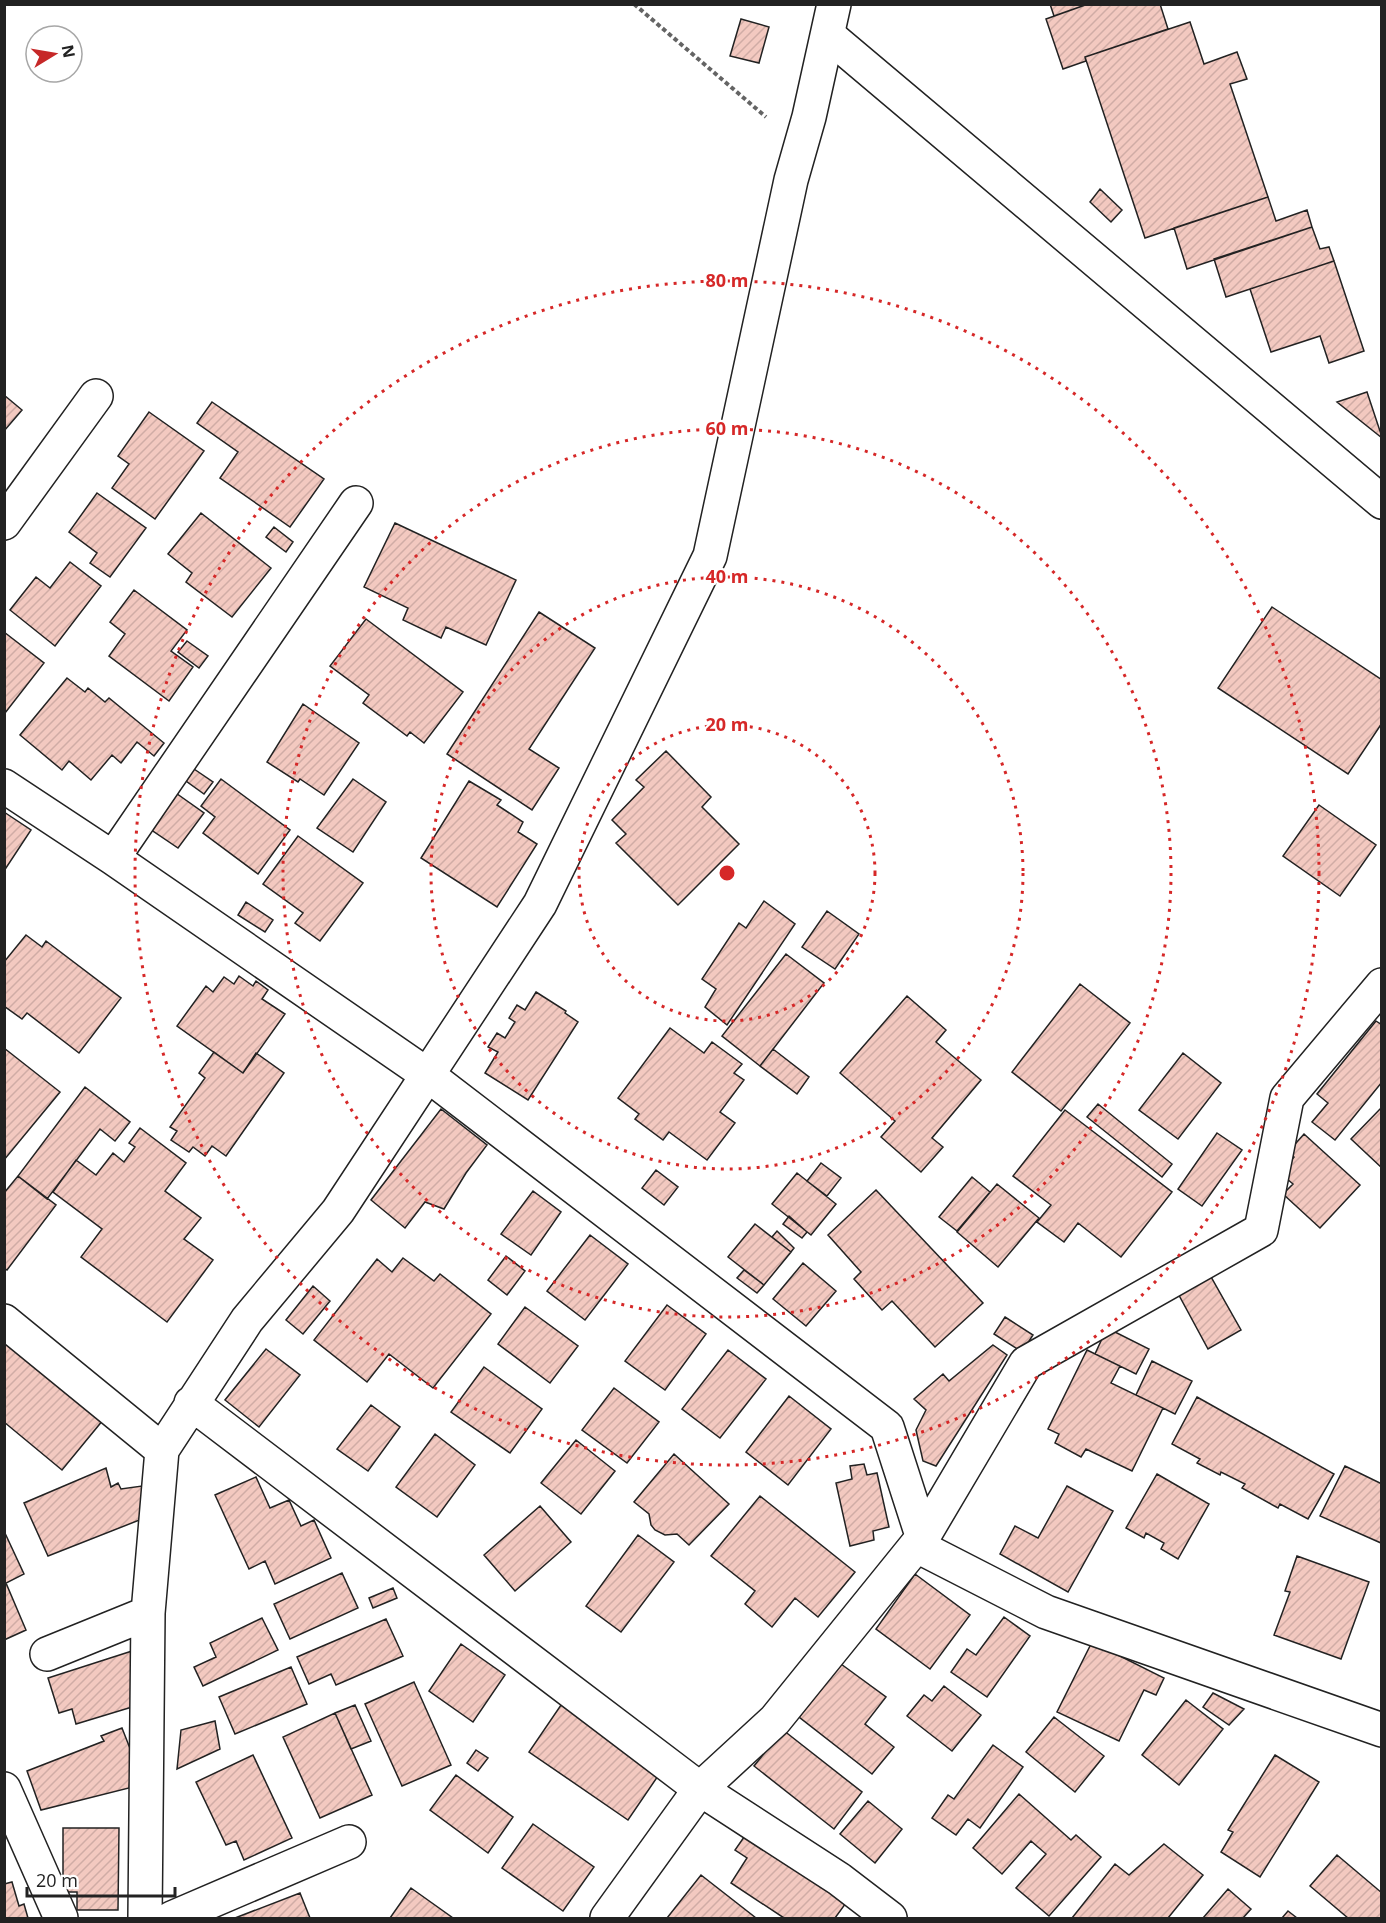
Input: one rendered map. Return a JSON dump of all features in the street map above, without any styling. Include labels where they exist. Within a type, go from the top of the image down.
[{"type":"street","points":[[145,1918],[148,1613],[162,1450],[247,1320],[338,1211],[429,1076],[540,904],[710,556],[791,180],[809,117],[831,20],[1382,502]]},
{"type":"street","points":[[4,523],[96,396]]},
{"type":"street","points":[[113,858],[356,503]]},
{"type":"street","points":[[4,786],[113,858],[429,1076],[887,1427],[927,1551],[1046,1612],[1382,1730]]},
{"type":"street","points":[[607,1918],[700,1789],[776,1720],[923,1537],[1026,1363],[1262,1230],[1287,1098],[1382,985]]},
{"type":"street","points":[[4,1321],[162,1450]]},
{"type":"street","points":[[191,1403],[700,1789],[839,1880],[890,1918]]},
{"type":"street","points":[[47,1654],[148,1613]]},
{"type":"street","points":[[9,1809],[61,1918]]},
{"type":"street","points":[[172,1918],[349,1842]]},
{"type":"path","points":[[634,4],[774,124]]},
{"type":"building","points":[[1050,4],[1088,4],[1054,16]]},
{"type":"building","points":[[1088,4],[1160,4],[1168,29],[1085,57],[1086,61],[1063,69],[1046,19]]},
{"type":"building","points":[[741,19],[769,27],[759,63],[730,56]]},
{"type":"building","points":[[1190,22],[1204,64],[1237,52],[1247,79],[1230,84],[1268,197],[1145,238],[1085,57]]},
{"type":"building","points":[[1100,189],[1122,210],[1111,222],[1090,202]]},
{"type":"building","points":[[1268,197],[1276,221],[1307,210],[1312,227],[1187,269],[1174,228]]},
{"type":"building","points":[[1312,227],[1320,249],[1329,247],[1334,261],[1226,297],[1214,259]]},
{"type":"building","points":[[1334,261],[1364,351],[1329,363],[1320,336],[1271,352],[1250,289]]},
{"type":"building","points":[[1367,392],[1382,437],[1382,438],[1337,402]]},
{"type":"building","points":[[4,395],[22,410],[4,431]]},
{"type":"building","points":[[212,402],[324,479],[290,527],[220,478],[238,452],[197,423]]},
{"type":"building","points":[[149,412],[204,451],[155,519],[112,488],[129,464],[118,456]]},
{"type":"building","points":[[97,493],[146,528],[110,577],[90,563],[97,553],[69,532]]},
{"type":"building","points":[[201,513],[271,568],[232,617],[186,582],[192,573],[168,554]]},
{"type":"building","points":[[395,523],[516,580],[486,645],[446,627],[441,638],[403,620],[408,608],[364,587]]},
{"type":"building","points":[[274,527],[293,542],[286,552],[266,537]]},
{"type":"building","points":[[70,562],[101,586],[55,646],[10,610],[36,577],[50,588]]},
{"type":"building","points":[[134,590],[187,630],[171,651],[193,667],[169,701],[109,656],[125,634],[110,622]]},
{"type":"building","points":[[1272,607],[1382,680],[1382,723],[1348,774],[1218,688]]},
{"type":"building","points":[[539,612],[595,648],[529,749],[559,768],[532,810],[447,754]]},
{"type":"building","points":[[366,619],[463,692],[424,743],[410,732],[407,736],[363,703],[369,695],[330,666]]},
{"type":"building","points":[[4,632],[44,663],[5,713],[4,713]]},
{"type":"building","points":[[187,641],[208,656],[199,668],[178,652]]},
{"type":"building","points":[[67,678],[85,692],[88,688],[105,702],[109,698],[164,743],[154,756],[137,742],[121,763],[112,755],[91,780],[69,761],[62,770],[20,735]]},
{"type":"building","points":[[303,704],[359,743],[324,795],[300,779],[298,782],[267,762]]},
{"type":"building","points":[[666,751],[711,797],[702,807],[739,844],[678,905],[616,843],[626,834],[612,820],[644,787],[636,780]]},
{"type":"building","points":[[194,769],[213,782],[204,794],[186,781]]},
{"type":"building","points":[[221,779],[290,830],[258,874],[203,833],[215,817],[201,806]]},
{"type":"building","points":[[353,779],[386,802],[353,852],[317,828]]},
{"type":"building","points":[[469,781],[501,800],[497,805],[523,822],[518,832],[537,844],[497,907],[421,858]]},
{"type":"building","points":[[173,791],[204,813],[178,848],[147,827]]},
{"type":"building","points":[[1319,805],[1376,845],[1340,896],[1283,856]]},
{"type":"building","points":[[4,812],[31,830],[4,871]]},
{"type":"building","points":[[298,836],[363,883],[320,941],[295,923],[303,913],[263,884]]},
{"type":"building","points":[[764,901],[795,924],[727,1025],[705,1007],[716,989],[702,979],[739,923],[746,928]]},
{"type":"building","points":[[246,902],[273,920],[265,932],[238,915]]},
{"type":"building","points":[[827,911],[859,934],[835,969],[802,947]]},
{"type":"building","points":[[26,935],[42,947],[46,941],[121,998],[79,1053],[27,1013],[22,1019],[4,1006],[4,962]]},
{"type":"building","points":[[786,954],[824,983],[760,1066],[722,1036]]},
{"type":"building","points":[[239,976],[253,986],[256,981],[268,990],[262,999],[285,1014],[243,1073],[177,1026],[206,986],[213,992],[224,977],[234,984]]},
{"type":"building","points":[[1080,984],[1130,1023],[1061,1111],[1012,1072]]},
{"type":"building","points":[[536,992],[566,1011],[565,1013],[578,1022],[528,1100],[485,1073],[498,1052],[488,1047],[497,1033],[505,1038],[515,1022],[509,1018],[517,1005],[525,1010]]},
{"type":"building","points":[[907,996],[946,1030],[936,1042],[981,1080],[932,1138],[943,1147],[921,1172],[881,1137],[895,1121],[840,1073]]},
{"type":"building","points":[[1376,1021],[1382,1025],[1382,1082],[1335,1140],[1312,1122],[1328,1103],[1317,1094]]},
{"type":"building","points":[[670,1028],[704,1053],[712,1042],[742,1064],[734,1073],[744,1080],[720,1112],[735,1123],[707,1160],[669,1132],[663,1140],[635,1119],[639,1114],[618,1098]]},
{"type":"building","points":[[4,1048],[60,1092],[4,1160]]},
{"type":"building","points":[[773,1049],[809,1077],[797,1094],[760,1066]]},
{"type":"building","points":[[214,1052],[243,1073],[256,1053],[284,1073],[226,1156],[212,1146],[205,1156],[193,1147],[189,1152],[171,1140],[177,1131],[170,1127],[205,1078],[199,1073]]},
{"type":"building","points":[[1183,1053],[1221,1083],[1178,1139],[1139,1110]]},
{"type":"building","points":[[85,1087],[130,1122],[115,1141],[100,1129],[47,1199],[18,1176]]},
{"type":"building","points":[[1098,1104],[1172,1164],[1162,1177],[1087,1117]]},
{"type":"building","points":[[441,1109],[487,1145],[466,1173],[444,1209],[425,1202],[405,1228],[371,1200]]},
{"type":"building","points":[[1382,1109],[1382,1168],[1351,1139]]},
{"type":"building","points":[[1065,1110],[1172,1192],[1121,1257],[1078,1223],[1064,1242],[1037,1222],[1051,1205],[1013,1176]]},
{"type":"building","points":[[140,1128],[186,1163],[165,1191],[201,1218],[184,1239],[213,1260],[167,1322],[81,1257],[102,1229],[53,1192],[76,1160],[96,1175],[113,1153],[124,1162],[135,1147],[129,1143]]},
{"type":"building","points":[[1217,1133],[1242,1150],[1202,1206],[1178,1189]]},
{"type":"building","points":[[1304,1134],[1360,1185],[1320,1228],[1283,1194],[1293,1184],[1280,1173],[1294,1157],[1288,1152]]},
{"type":"building","points":[[821,1163],[841,1178],[827,1196],[807,1181]]},
{"type":"building","points":[[656,1170],[678,1187],[664,1205],[642,1188]]},
{"type":"building","points":[[797,1173],[836,1204],[811,1235],[772,1204]]},
{"type":"building","points":[[18,1176],[56,1205],[7,1270],[4,1268],[4,1193]]},
{"type":"building","points":[[972,1177],[990,1192],[957,1231],[939,1217]]},
{"type":"building","points":[[997,1184],[1039,1218],[998,1267],[957,1232]]},
{"type":"building","points":[[876,1190],[983,1303],[935,1347],[892,1301],[882,1310],[854,1279],[861,1272],[828,1235]]},
{"type":"building","points":[[533,1191],[561,1212],[531,1255],[501,1234]]},
{"type":"building","points":[[789,1216],[807,1232],[802,1238],[783,1224]]},
{"type":"building","points":[[755,1224],[791,1252],[764,1285],[728,1257]]},
{"type":"building","points":[[777,1231],[794,1248],[791,1252],[772,1237]]},
{"type":"building","points":[[590,1235],[628,1264],[585,1320],[547,1291]]},
{"type":"building","points":[[506,1256],[525,1271],[507,1295],[488,1280]]},
{"type":"building","points":[[403,1258],[434,1281],[440,1274],[491,1314],[433,1388],[389,1354],[367,1382],[314,1340],[377,1259],[392,1272]]},
{"type":"building","points":[[803,1263],[836,1291],[806,1326],[773,1299]]},
{"type":"building","points":[[1206,1268],[1241,1330],[1208,1349],[1174,1286]]},
{"type":"building","points":[[744,1270],[764,1285],[757,1293],[737,1278]]},
{"type":"building","points":[[313,1286],[330,1301],[303,1334],[286,1320]]},
{"type":"building","points":[[667,1305],[706,1334],[665,1390],[625,1361]]},
{"type":"building","points":[[525,1307],[578,1346],[550,1383],[498,1344]]},
{"type":"building","points":[[1005,1317],[1033,1335],[1022,1352],[994,1334]]},
{"type":"building","points":[[1107,1328],[1149,1349],[1136,1374],[1095,1354]]},
{"type":"building","points":[[7,1342],[103,1420],[62,1470],[4,1422],[4,1345]]},
{"type":"building","points":[[993,1345],[1007,1355],[936,1466],[923,1461],[916,1430],[926,1410],[914,1399],[943,1374],[949,1381]]},
{"type":"building","points":[[266,1349],[300,1375],[259,1427],[225,1400]]},
{"type":"building","points":[[728,1350],[766,1379],[720,1438],[682,1409]]},
{"type":"building","points":[[1087,1350],[1120,1366],[1111,1383],[1163,1408],[1132,1471],[1086,1449],[1081,1457],[1055,1443],[1059,1434],[1048,1429]]},
{"type":"building","points":[[1152,1361],[1192,1381],[1175,1414],[1136,1395]]},
{"type":"building","points":[[484,1367],[542,1409],[510,1453],[451,1412]]},
{"type":"building","points":[[614,1388],[659,1422],[627,1463],[582,1430]]},
{"type":"building","points":[[789,1396],[831,1429],[788,1485],[746,1452]]},
{"type":"building","points":[[1197,1397],[1334,1474],[1308,1519],[1280,1504],[1278,1508],[1242,1488],[1245,1484],[1197,1463],[1200,1459],[1172,1444]]},
{"type":"building","points":[[371,1405],[400,1427],[368,1471],[337,1449]]},
{"type":"building","points":[[435,1434],[475,1465],[437,1517],[396,1487]]},
{"type":"building","points":[[576,1440],[615,1471],[581,1514],[541,1483]]},
{"type":"building","points":[[674,1454],[729,1504],[689,1545],[677,1534],[665,1535],[655,1530],[651,1525],[649,1514],[634,1502]]},
{"type":"building","points":[[864,1464],[867,1475],[877,1473],[889,1527],[873,1531],[874,1540],[850,1546],[836,1483],[852,1479],[850,1466]]},
{"type":"building","points":[[1345,1466],[1382,1484],[1381,1543],[1320,1516]]},
{"type":"building","points":[[106,1468],[111,1487],[118,1483],[121,1489],[142,1486],[142,1519],[48,1556],[24,1503]]},
{"type":"building","points":[[1157,1474],[1209,1504],[1178,1559],[1161,1549],[1164,1543],[1146,1533],[1144,1538],[1126,1528]]},
{"type":"building","points":[[256,1477],[270,1508],[289,1500],[301,1526],[314,1520],[331,1558],[275,1584],[265,1561],[249,1569],[215,1495]]},
{"type":"building","points":[[1067,1486],[1113,1511],[1068,1592],[1000,1554],[1015,1526],[1038,1538]]},
{"type":"building","points":[[760,1496],[855,1572],[818,1617],[795,1598],[772,1627],[745,1604],[755,1591],[711,1556]]},
{"type":"building","points":[[540,1506],[571,1542],[515,1591],[484,1555]]},
{"type":"building","points":[[4,1531],[24,1574],[6,1583],[26,1630],[4,1640]]},
{"type":"building","points":[[638,1535],[674,1562],[621,1632],[586,1606]]},
{"type":"building","points":[[1297,1556],[1369,1582],[1341,1659],[1274,1635],[1290,1592],[1285,1591]]},
{"type":"building","points":[[342,1573],[358,1608],[290,1639],[274,1604]]},
{"type":"building","points":[[915,1574],[970,1615],[930,1669],[876,1629]]},
{"type":"building","points":[[393,1588],[397,1598],[373,1608],[369,1598]]},
{"type":"building","points":[[1004,1617],[1030,1636],[987,1697],[951,1672],[967,1649],[976,1655]]},
{"type":"building","points":[[262,1618],[278,1650],[203,1686],[194,1667],[216,1657],[210,1643]]},
{"type":"building","points":[[386,1619],[403,1656],[336,1685],[331,1674],[309,1684],[297,1657]]},
{"type":"building","points":[[1092,1642],[1164,1678],[1156,1695],[1144,1690],[1119,1741],[1057,1712]]},
{"type":"building","points":[[461,1644],[505,1675],[473,1722],[429,1691]]},
{"type":"building","points":[[132,1651],[137,1667],[131,1668],[142,1704],[76,1724],[72,1709],[59,1713],[48,1678]]},
{"type":"building","points":[[841,1664],[886,1697],[865,1724],[894,1747],[872,1774],[799,1717]]},
{"type":"building","points":[[291,1667],[307,1704],[235,1734],[219,1697]]},
{"type":"building","points":[[414,1682],[451,1765],[402,1786],[365,1704]]},
{"type":"building","points":[[944,1686],[981,1715],[952,1751],[907,1716],[924,1695],[932,1701]]},
{"type":"building","points":[[1213,1693],[1244,1709],[1229,1725],[1203,1707]]},
{"type":"building","points":[[1186,1700],[1223,1729],[1179,1785],[1142,1755]]},
{"type":"building","points":[[355,1705],[371,1741],[351,1749],[335,1713]]},
{"type":"building","points":[[561,1705],[660,1773],[628,1820],[529,1752]]},
{"type":"building","points":[[335,1713],[372,1795],[320,1818],[283,1737]]},
{"type":"building","points":[[1054,1717],[1104,1756],[1075,1792],[1026,1752]]},
{"type":"building","points":[[215,1721],[220,1749],[177,1769],[181,1730]]},
{"type":"building","points":[[122,1728],[133,1756],[129,1788],[41,1810],[27,1771],[104,1741],[101,1736]]},
{"type":"building","points":[[783,1730],[862,1792],[834,1829],[754,1766]]},
{"type":"building","points":[[993,1745],[1023,1767],[980,1828],[968,1819],[956,1835],[932,1818],[948,1795],[954,1799]]},
{"type":"building","points":[[476,1750],[488,1758],[478,1771],[467,1763]]},
{"type":"building","points":[[253,1755],[292,1838],[244,1860],[236,1841],[226,1845],[196,1782]]},
{"type":"building","points":[[1275,1755],[1319,1782],[1260,1877],[1221,1852],[1233,1832],[1228,1830]]},
{"type":"building","points":[[456,1775],[513,1817],[488,1853],[430,1810]]},
{"type":"building","points":[[1019,1794],[1071,1840],[1076,1835],[1101,1857],[1049,1916],[1016,1888],[1046,1854],[1031,1841],[1002,1874],[973,1848]]},
{"type":"building","points":[[868,1801],[902,1829],[875,1863],[840,1834]]},
{"type":"building","points":[[533,1824],[594,1867],[563,1911],[502,1868]]},
{"type":"building","points":[[751,1827],[846,1903],[835,1918],[784,1918],[731,1883],[747,1858],[735,1850]]},
{"type":"building","points":[[63,1828],[119,1828],[118,1910],[77,1910],[77,1892],[63,1892]]},
{"type":"building","points":[[1164,1844],[1203,1875],[1168,1918],[1072,1918],[1115,1864],[1129,1875]]},
{"type":"building","points":[[1337,1855],[1382,1893],[1382,1918],[1348,1918],[1310,1886]]},
{"type":"building","points":[[701,1875],[756,1918],[667,1918]]},
{"type":"building","points":[[12,1882],[19,1906],[24,1904],[28,1918],[4,1918],[4,1884]]},
{"type":"building","points":[[411,1888],[453,1918],[390,1918]]},
{"type":"building","points":[[1228,1889],[1251,1909],[1243,1918],[1203,1918]]},
{"type":"building","points":[[300,1893],[310,1918],[235,1918]]},
{"type":"building","points":[[1288,1911],[1297,1918],[1282,1918]]}]
